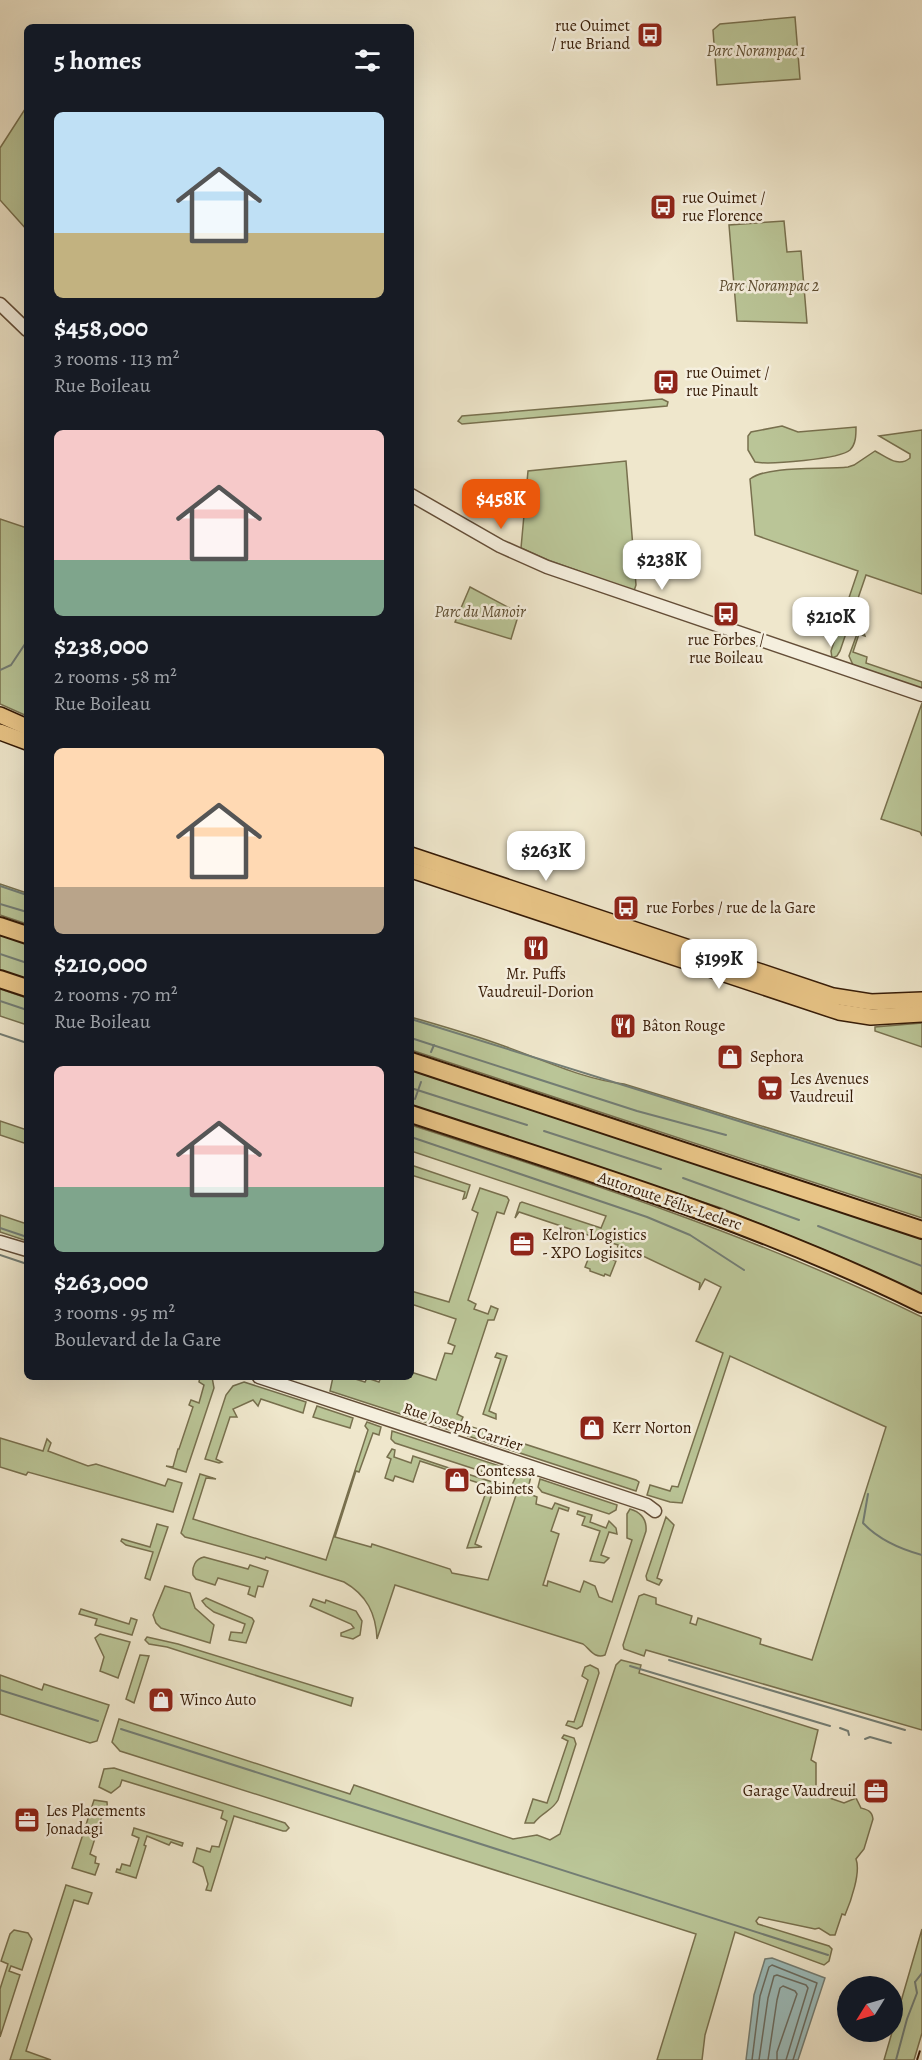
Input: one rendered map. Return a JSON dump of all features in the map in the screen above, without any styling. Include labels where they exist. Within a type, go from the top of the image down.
[{"type":"highway","points":[[0,926],[24,934]]},
{"type":"highway","points":[[0,979],[24,987]]},
{"type":"highway","points":[[414,1062],[922,1230]]},
{"type":"highway","name":"Autoroute Félix-Leclerc","points":[[414,1115],[734,1222],[831,1262],[922,1304]]},
{"type":"main road","points":[[0,715],[24,726]]},
{"type":"main road","points":[[0,732],[24,741]]},
{"type":"main road","points":[[414,856],[833,996],[871,1002],[922,1000]]},
{"type":"main road","points":[[414,871],[839,1012],[879,1017],[922,1014]]},
{"type":"street","points":[[0,303],[24,327]]},
{"type":"street","points":[[414,497],[500,546],[547,567],[922,695]]},
{"type":"street","points":[[0,1242],[24,1250]]},
{"type":"street","name":"Rue Joseph-Carrier","points":[[268,1380],[647,1505],[655,1511]]},
{"type":"green space","name":"Parc Norampac 1","points":[[795,17],[800,79],[717,85],[713,30],[720,24]]},
{"type":"green space","points":[[24,111],[24,227],[0,200],[0,148]]},
{"type":"green space","name":"Parc Norampac 2","points":[[784,221],[787,252],[801,251],[807,323],[737,321],[729,225]]},
{"type":"green space","points":[[662,399],[668,402],[667,406],[462,424],[458,421],[462,416]]},
{"type":"green space","points":[[782,426],[798,432],[856,427],[855,439],[850,450],[833,456],[789,462],[755,462],[748,450],[748,436],[751,432]]},
{"type":"green space","points":[[922,430],[922,594],[866,575],[840,651],[832,658],[831,651],[858,571],[755,535],[750,479],[783,470],[848,467],[875,451],[893,461],[906,461],[910,458],[910,454],[879,436]]},
{"type":"green space","points":[[626,461],[636,585],[634,591],[521,548],[528,471]]},
{"type":"green space","points":[[0,519],[24,527],[24,715],[0,704]]},
{"type":"green space","name":"Parc du Manoir","points":[[470,587],[519,613],[511,639],[455,622]]},
{"type":"green space","points":[[859,632],[864,633],[865,636],[859,634],[853,652],[867,657],[866,663],[922,682],[922,689],[853,665],[849,656]]},
{"type":"green space","points":[[922,703],[922,836],[920,832],[881,819]]},
{"type":"green space","points":[[0,884],[24,892],[24,923],[0,915]]},
{"type":"green space","points":[[0,935],[24,943],[24,978],[0,970]]},
{"type":"green space","points":[[0,989],[24,997],[24,1024],[0,1016]]},
{"type":"green space","points":[[414,1018],[493,1042],[578,1073],[624,1084],[922,1175],[922,1218],[414,1051]]},
{"type":"green space","points":[[922,1023],[922,1047],[875,1031],[875,1027]]},
{"type":"green space","points":[[414,1071],[922,1238],[922,1295],[839,1256],[721,1208],[414,1106]]},
{"type":"green space","points":[[0,1121],[24,1129],[24,1143],[0,1135]]},
{"type":"green space","points":[[414,1126],[606,1189],[734,1236],[860,1288],[922,1317],[922,1730],[646,1650],[644,1656],[624,1649],[623,1645],[639,1596],[644,1594],[656,1598],[656,1604],[692,1616],[690,1623],[696,1625],[698,1618],[759,1638],[761,1639],[760,1644],[812,1660],[886,1427],[730,1356],[682,1503],[647,1495],[650,1485],[670,1491],[672,1486],[678,1487],[723,1353],[696,1341],[721,1287],[705,1279],[699,1290],[700,1283],[624,1247],[620,1253],[617,1250],[618,1245],[519,1212],[515,1218],[522,1202],[601,1228],[606,1216],[414,1152]]},
{"type":"green space","points":[[414,1166],[470,1185],[466,1198],[463,1199],[465,1192],[414,1176]]},
{"type":"green space","points":[[480,1188],[507,1197],[509,1200],[504,1214],[497,1212],[468,1300],[476,1304],[474,1309],[488,1314],[491,1306],[498,1309],[494,1320],[488,1320],[457,1414],[463,1417],[456,1432],[330,1391],[332,1380],[379,1382],[380,1380],[414,1380],[414,1373],[436,1380],[445,1353],[452,1354],[455,1346],[448,1343],[456,1319],[414,1305],[414,1292],[449,1302],[478,1213],[472,1210]]},
{"type":"green space","points":[[0,1215],[24,1223],[24,1240],[0,1232]]},
{"type":"green space","points":[[591,1252],[616,1261],[610,1276],[590,1271],[585,1267]]},
{"type":"green space","points":[[497,1353],[507,1356],[489,1411],[496,1414],[496,1419],[483,1414],[501,1359],[495,1357]]},
{"type":"green space","points":[[199,1380],[213,1380],[214,1388],[186,1472],[166,1466],[173,1467],[193,1407],[189,1405],[191,1400],[199,1403],[204,1385]]},
{"type":"green space","points":[[244,1382],[306,1402],[303,1413],[261,1399],[258,1406],[253,1400],[233,1409],[237,1417],[230,1417],[216,1459],[222,1462],[205,1459],[226,1395],[233,1386]]},
{"type":"green space","points":[[317,1406],[353,1418],[350,1428],[313,1417]]},
{"type":"green space","points":[[367,1422],[381,1427],[379,1435],[373,1433],[359,1472],[356,1471],[335,1537],[371,1547],[372,1544],[450,1569],[452,1573],[488,1580],[518,1489],[512,1485],[516,1476],[521,1473],[531,1476],[527,1493],[537,1497],[536,1504],[552,1509],[555,1503],[569,1508],[568,1511],[559,1508],[551,1531],[559,1534],[543,1585],[547,1586],[548,1581],[580,1592],[584,1581],[595,1586],[599,1597],[612,1602],[632,1540],[627,1538],[627,1514],[630,1509],[640,1514],[646,1531],[605,1655],[595,1655],[583,1644],[395,1585],[377,1639],[375,1621],[369,1606],[359,1593],[344,1582],[266,1557],[265,1559],[185,1537],[181,1533],[200,1474],[216,1479],[206,1478],[193,1519],[326,1560],[368,1430],[365,1426]]},
{"type":"green space","points":[[472,1427],[636,1480],[639,1482],[636,1491],[468,1436]]},
{"type":"green space","points":[[392,1431],[503,1467],[506,1473],[503,1476],[496,1476],[395,1443],[391,1439]]},
{"type":"green space","points":[[0,1438],[43,1451],[47,1439],[51,1443],[48,1451],[88,1466],[96,1464],[165,1486],[168,1479],[182,1483],[173,1512],[28,1472],[26,1475],[0,1467]]},
{"type":"green space","points":[[392,1449],[395,1450],[394,1457],[411,1463],[413,1456],[455,1470],[454,1472],[420,1461],[413,1482],[395,1476],[393,1481],[385,1478],[391,1459],[387,1457]]},
{"type":"green space","points":[[458,1471],[502,1485],[495,1485],[475,1544],[482,1547],[467,1548],[488,1486],[457,1476]]},
{"type":"green space","points":[[540,1479],[617,1505],[616,1510],[609,1514],[542,1492],[538,1487]]},
{"type":"green space","points":[[578,1511],[592,1515],[590,1522],[606,1528],[609,1521],[616,1528],[617,1534],[609,1532],[601,1555],[609,1558],[604,1563],[590,1561],[600,1531],[582,1525],[585,1517],[577,1514]]},
{"type":"green space","points":[[666,1517],[674,1525],[657,1578],[662,1580],[659,1585],[647,1580],[646,1576]]},
{"type":"green space","points":[[157,1524],[168,1527],[150,1580],[145,1578],[153,1552],[126,1545],[121,1541],[122,1539],[150,1547]]},
{"type":"green space","points":[[204,1557],[248,1569],[250,1565],[268,1571],[263,1587],[258,1586],[255,1597],[248,1594],[250,1587],[218,1578],[215,1585],[196,1579],[193,1575],[194,1566],[196,1561]]},
{"type":"green space","points":[[165,1586],[190,1593],[195,1608],[214,1625],[210,1643],[161,1628],[156,1623],[153,1615]]},
{"type":"green space","points":[[206,1598],[252,1618],[254,1621],[246,1643],[229,1640],[231,1632],[242,1633],[245,1624],[214,1612],[202,1601]]},
{"type":"green space","points":[[313,1599],[325,1603],[326,1600],[356,1611],[362,1621],[360,1635],[353,1639],[341,1636],[341,1633],[354,1628],[351,1624],[310,1606]]},
{"type":"green space","points":[[81,1609],[129,1624],[131,1618],[137,1620],[132,1635],[95,1625],[97,1619],[79,1614]]},
{"type":"green space","points":[[100,1634],[130,1642],[118,1678],[100,1671],[104,1657],[95,1638]]},
{"type":"green space","points":[[147,1637],[178,1644],[353,1698],[351,1706],[167,1647],[149,1644],[145,1640]]},
{"type":"green space","points":[[140,1655],[149,1656],[134,1703],[126,1699]]},
{"type":"green space","points":[[621,1660],[641,1665],[639,1673],[818,1730],[811,1760],[816,1763],[818,1792],[844,1803],[856,1798],[861,1808],[872,1814],[873,1819],[864,1849],[856,1859],[857,1871],[852,1895],[835,1935],[830,1935],[819,1928],[759,1917],[756,1921],[758,1924],[829,1946],[832,1949],[829,1961],[824,1965],[735,1932],[705,2035],[702,2060],[657,2060],[696,1934],[120,1751],[112,1742],[119,1719],[350,1794],[354,1785],[513,1839],[537,1835],[550,1840],[560,1834],[616,1665]]},
{"type":"green space","points":[[590,1665],[598,1669],[599,1673],[582,1726],[577,1729],[566,1725],[568,1721],[574,1722],[588,1680],[582,1676],[585,1667]]},
{"type":"green space","points":[[0,1675],[42,1690],[44,1684],[109,1705],[97,1741],[90,1743],[0,1714]]},
{"type":"green space","points":[[564,1735],[574,1738],[576,1744],[558,1800],[534,1823],[525,1823],[533,1799],[547,1803],[568,1741],[562,1738]]},
{"type":"green space","points":[[114,1768],[285,1823],[289,1828],[283,1831],[234,1816],[211,1891],[206,1890],[208,1884],[203,1867],[193,1862],[197,1848],[210,1852],[212,1846],[219,1847],[227,1821],[221,1818],[223,1811],[122,1780],[120,1786],[111,1793],[99,1787],[104,1769]]},
{"type":"green space","points":[[94,1800],[107,1802],[108,1817],[102,1816],[90,1854],[96,1857],[95,1863],[99,1864],[95,1875],[72,1868]]},
{"type":"green space","points":[[134,1828],[183,1843],[182,1846],[171,1842],[169,1845],[147,1836],[136,1878],[116,1872],[117,1869],[120,1870],[122,1864],[130,1866],[139,1838],[132,1835]]},
{"type":"green space","points":[[66,1885],[92,1893],[88,1904],[74,1900],[26,2051],[51,2060],[10,2060]]},
{"type":"green space","points":[[922,1929],[922,2033],[914,2060],[884,2060],[889,2042],[903,2042],[903,1994]]},
{"type":"green space","points":[[14,1930],[28,1933],[32,1939],[22,1970],[11,1966],[9,1971],[20,1975],[0,2037],[0,1989],[8,1964],[1,1961],[10,1934]]},
{"type":"water","points":[[772,1958],[825,1978],[798,2060],[746,2060],[754,1995],[765,1959]]},
{"type":"waterway","points":[[0,670],[11,665],[24,646]]},
{"type":"waterway","points":[[0,886],[24,894]]},
{"type":"waterway","points":[[0,904],[24,911]]},
{"type":"waterway","points":[[0,954],[24,962]]},
{"type":"waterway","points":[[0,1001],[24,1009]]},
{"type":"waterway","points":[[414,1020],[922,1178]]},
{"type":"waterway","points":[[0,1034],[24,1042]]},
{"type":"waterway","points":[[414,1039],[637,1111],[726,1135]]},
{"type":"waterway","points":[[431,1052],[434,1045]]},
{"type":"waterway","points":[[415,1099],[421,1082]]},
{"type":"waterway","points":[[414,1089],[527,1125]]},
{"type":"waterway","points":[[544,1131],[661,1169]]},
{"type":"waterway","points":[[414,1138],[647,1217],[690,1235],[744,1270]]},
{"type":"waterway","points":[[683,1178],[799,1220]]},
{"type":"waterway","points":[[818,1226],[922,1266]]},
{"type":"waterway","points":[[0,1228],[24,1236]]},
{"type":"waterway","points":[[0,1255],[24,1263]]},
{"type":"waterway","points":[[868,1494],[863,1523],[890,1543],[922,1555]]},
{"type":"waterway","points":[[669,1660],[905,1730]]},
{"type":"waterway","points":[[630,1666],[830,1726]]},
{"type":"waterway","points":[[0,1690],[98,1721]]},
{"type":"waterway","points":[[840,1728],[848,1731],[849,1735]]},
{"type":"waterway","points":[[121,1729],[828,1955]]},
{"type":"waterway","points":[[865,1739],[870,1737],[891,1743]]},
{"type":"waterway","points":[[915,1982],[922,1973]]},
{"type":"waterway","points":[[896,2060],[917,1993],[915,1982]]},
{"type":"railway","points":[[917,2060],[922,2044]]},
{"type":"place","name":"rue Ouimet / rue Briand","points":[[650,35]]},
{"type":"place","name":"rue Ouimet / rue Florence","points":[[663,207]]},
{"type":"place","name":"rue Ouimet / rue Pinault","points":[[666,382]]},
{"type":"place","name":"rue Forbes / rue Boileau","points":[[726,614]]},
{"type":"place","name":"rue Forbes / rue de la Gare","points":[[626,908]]},
{"type":"place","name":"Mr. Puffs Vaudreuil-Dorion","points":[[536,948]]},
{"type":"place","name":"Bâton Rouge","points":[[623,1026]]},
{"type":"place","name":"Sephora","points":[[730,1057]]},
{"type":"place","name":"Les Avenues Vaudreuil","points":[[770,1088]]},
{"type":"place","name":"Kelron Logistics - XPO Logisitcs","points":[[522,1244]]},
{"type":"place","name":"Kerr Norton","points":[[592,1428]]},
{"type":"place","name":"Contessa Cabinets","points":[[457,1480]]},
{"type":"place","name":"Winco Auto","points":[[161,1700]]},
{"type":"place","name":"Garage Vaudreuil","points":[[876,1791]]},
{"type":"place","name":"Les Placements Jonadagi","points":[[27,1820]]}]
